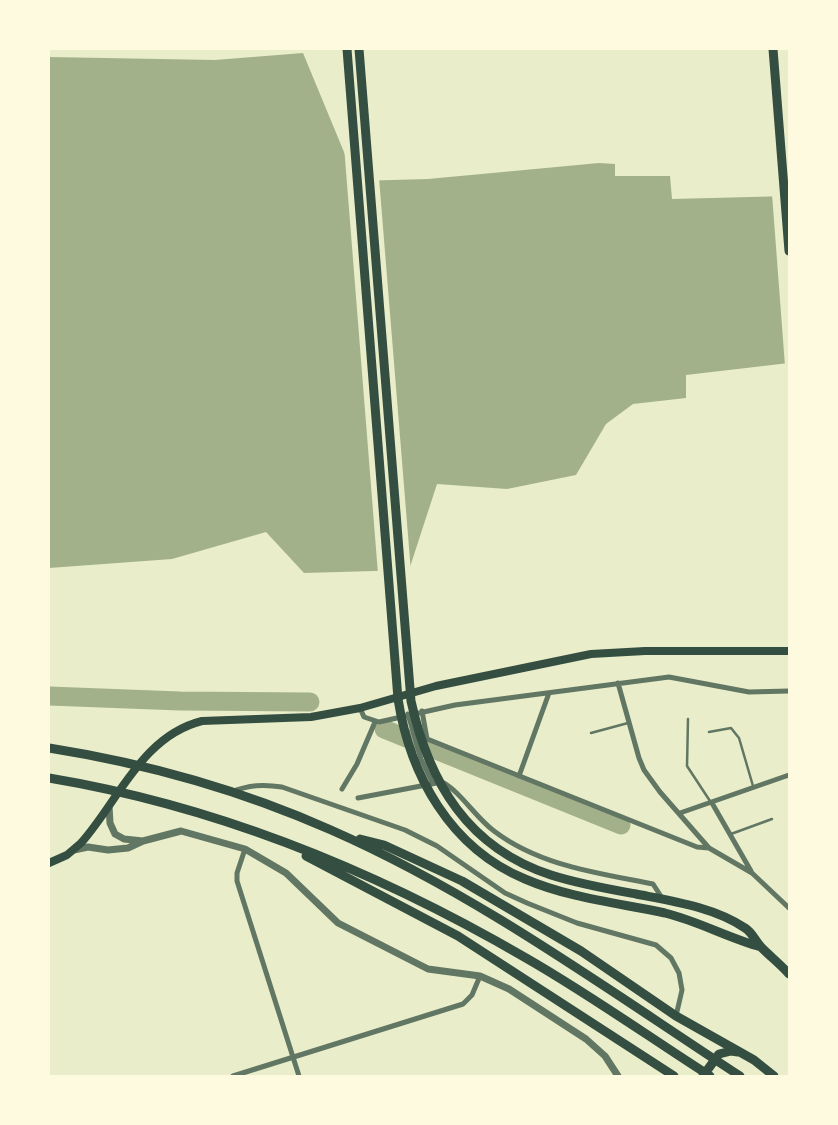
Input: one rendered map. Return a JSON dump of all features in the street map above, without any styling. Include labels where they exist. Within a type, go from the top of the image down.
[{"type":"main road","points":[[347,49],[398,698],[404,732],[412,758],[425,786],[447,819],[467,841],[494,862],[523,879],[548,888],[693,921],[739,941],[761,947]]},
{"type":"main road","points":[[359,49],[411,701],[426,757],[442,787],[465,819],[480,834],[515,859],[551,875],[662,899],[728,920],[746,928],[761,947],[789,974]]},
{"type":"main road","points":[[773,49],[789,251]]},
{"type":"main road","points":[[49,863],[74,850],[158,742],[189,725],[202,721],[311,717],[360,708],[436,686],[591,654],[645,651],[789,651]]},
{"type":"main road","points":[[49,748],[138,767],[228,793],[331,830],[384,845],[462,881],[581,951],[676,1016],[740,1052],[774,1076]]},
{"type":"main road","points":[[49,778],[119,792],[194,812],[275,839],[371,879],[467,925],[527,958],[710,1076]]},
{"type":"main road","points":[[331,830],[399,863],[474,905],[740,1076]]},
{"type":"main road","points":[[275,839],[458,936],[674,1076]]},
{"type":"main road","points":[[703,1076],[719,1054],[731,1051],[740,1052]]},
{"type":"main road","points":[[656,1064],[666,1076]]},
{"type":"street","points":[[360,708],[364,717],[375,722],[455,705],[670,677],[749,692],[789,691]]},
{"type":"street","points":[[618,683],[628,723],[644,770],[660,792],[709,848],[752,873],[789,908]]},
{"type":"street","points":[[519,776],[548,694]]},
{"type":"street","points":[[422,711],[427,739],[697,847],[709,848]]},
{"type":"street","points":[[408,714],[420,759],[432,782]]},
{"type":"street","points":[[342,789],[357,764],[375,722]]},
{"type":"street","points":[[680,813],[789,775]]},
{"type":"street","points":[[358,798],[432,782],[442,782],[452,787],[476,816],[495,832],[542,858],[576,868],[653,884],[662,899]]},
{"type":"street","points":[[228,793],[247,786],[265,784],[282,787],[405,830],[437,846],[499,890],[527,903],[577,923],[656,945],[672,958],[679,973],[682,990],[676,1016]]},
{"type":"street","points":[[712,802],[752,873]]},
{"type":"street","points":[[109,806],[110,823],[114,834],[124,839],[143,841]]},
{"type":"street","points":[[74,850],[88,847],[108,850],[128,848],[143,841],[181,831],[245,849],[286,873],[338,923],[428,969],[480,976],[509,989],[586,1039],[605,1056],[618,1076]]},
{"type":"street","points":[[245,849],[236,881],[299,1076]]},
{"type":"street","points":[[233,1076],[463,1004],[472,995],[480,976]]},
{"type":"lane","points":[[688,719],[687,766],[712,802]]},
{"type":"lane","points":[[591,733],[628,723]]},
{"type":"lane","points":[[709,732],[731,728],[739,738],[753,788]]},
{"type":"lane","points":[[731,834],[772,819]]},
{"type":"shaded area","points":[[303,53],[356,181],[428,179],[599,163],[615,164],[615,176],[670,176],[672,199],[789,196],[789,363],[686,375],[686,398],[633,404],[606,424],[576,475],[507,489],[437,484],[409,570],[304,573],[266,532],[172,559],[49,568],[49,57],[215,60]]},
{"type":"pier","points":[[344,146],[357,179],[379,178],[411,572],[409,573],[378,574]]},
{"type":"pier","points":[[772,194],[789,194],[789,366],[785,366]]},
{"type":"waterway","points":[[49,696],[180,701],[310,702]]},
{"type":"waterway","points":[[384,729],[621,825]]}]
